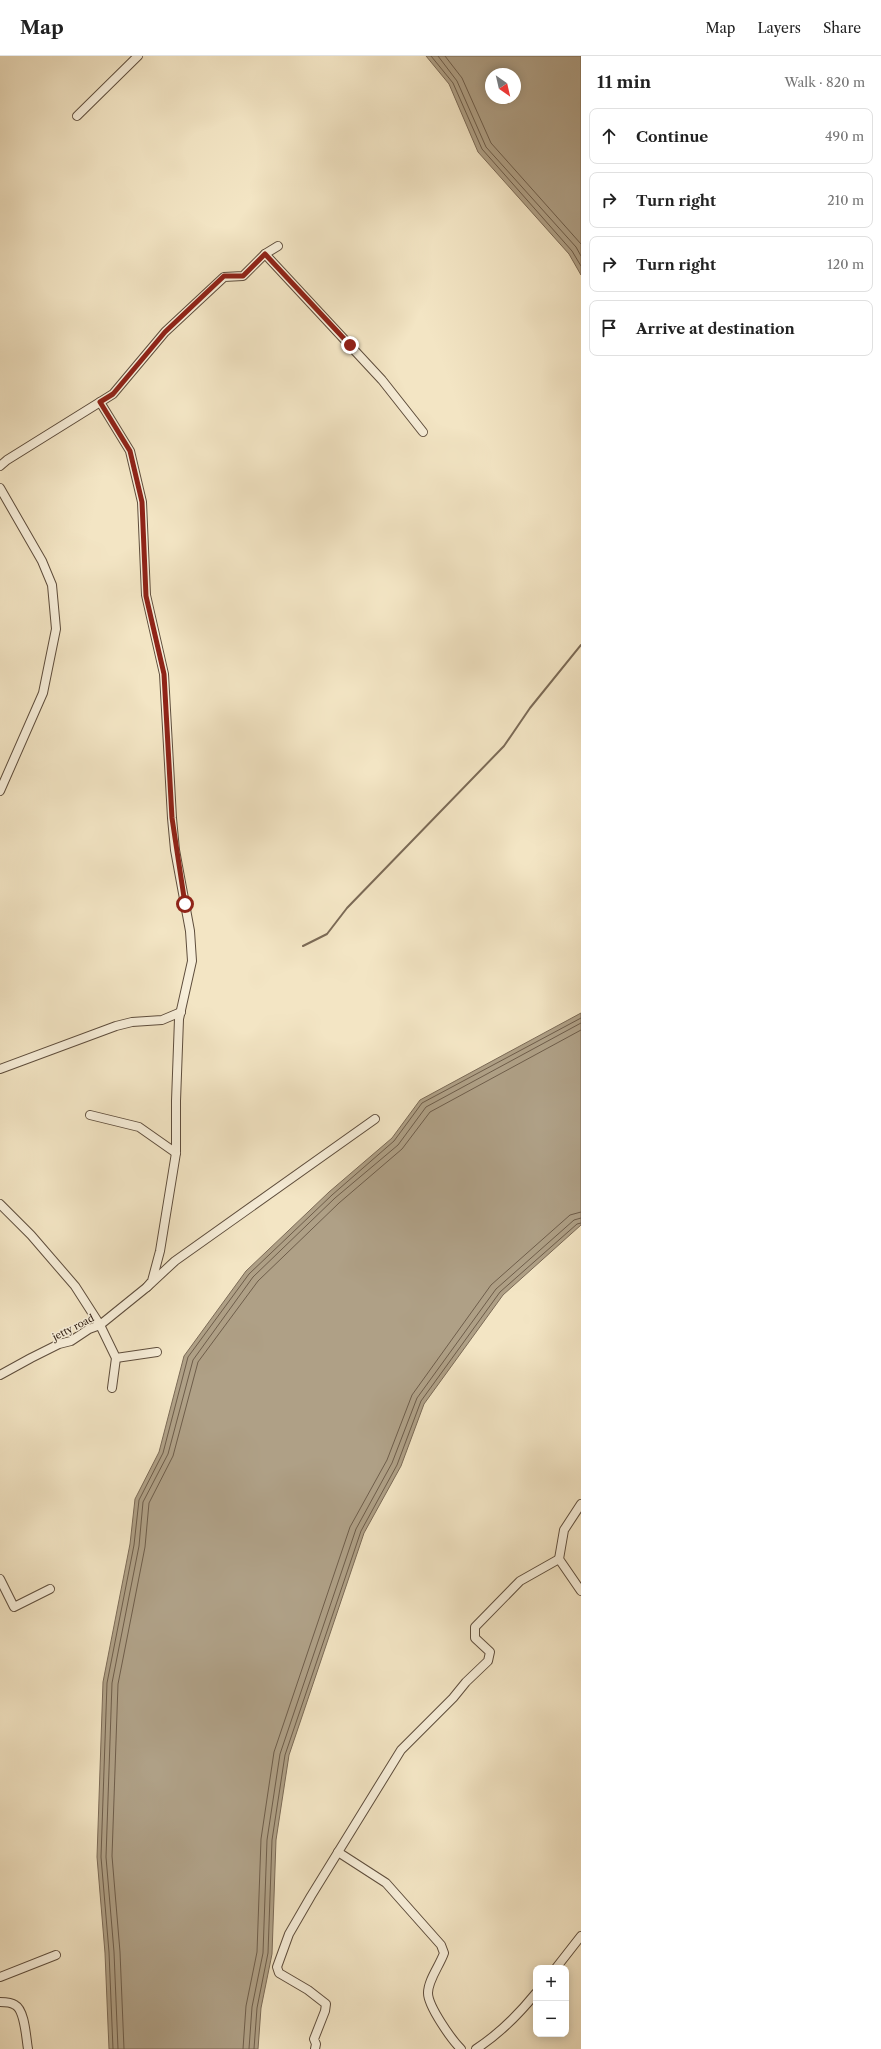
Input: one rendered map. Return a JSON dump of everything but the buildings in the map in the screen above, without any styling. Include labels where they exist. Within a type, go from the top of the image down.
[{"type":"street","points":[[77,116],[138,56]]},
{"type":"street","points":[[0,466],[7,460],[113,394],[165,332],[224,276],[243,276],[265,254],[278,246]]},
{"type":"street","points":[[265,254],[382,380],[423,432]]},
{"type":"street","points":[[100,402],[130,451],[142,502],[146,596],[164,674],[172,818],[190,931],[192,961],[181,1012],[176,1101],[176,1153],[160,1250],[152,1281],[147,1287]]},
{"type":"street","points":[[0,488],[42,561],[52,585],[56,629],[43,693],[0,791]]},
{"type":"street","points":[[0,1069],[116,1026],[132,1022],[162,1020],[181,1012]]},
{"type":"street","points":[[90,1115],[139,1127],[176,1153]]},
{"type":"street","name":"jetty road","points":[[0,1375],[100,1325],[147,1287],[175,1261],[375,1119]]},
{"type":"street","points":[[0,1204],[31,1235],[75,1286],[100,1325],[116,1358],[112,1388]]},
{"type":"street","points":[[116,1358],[157,1352]]},
{"type":"street","points":[[581,1504],[564,1530],[559,1559],[581,1591]]},
{"type":"street","points":[[315,2049],[316,2044],[314,2038],[326,2011],[326,2004],[308,1990],[279,1973],[277,1967],[289,1934],[401,1750],[453,1698],[466,1682],[488,1662],[490,1652],[475,1638],[475,1627],[520,1581],[559,1559]]},
{"type":"street","points":[[0,1579],[14,1607],[50,1588]]},
{"type":"street","points":[[338,1852],[386,1883],[441,1945],[444,1953],[439,1966],[431,1979],[428,1993],[430,2004],[461,2049]]},
{"type":"street","points":[[558,1965],[581,1936]]},
{"type":"street","points":[[0,1977],[56,1955]]},
{"type":"street","points":[[476,2049],[488,2041],[525,2008],[533,1997]]},
{"type":"street","points":[[0,2002],[14,2004],[22,2013],[28,2049]]},
{"type":"water","points":[[426,56],[581,56],[581,275],[569,254],[478,152],[449,84]]},
{"type":"water","points":[[581,1013],[581,1225],[503,1295],[424,1404],[401,1466],[364,1533],[289,1755],[276,1840],[272,1954],[261,2008],[258,2049],[109,2049],[105,1953],[97,1857],[103,1682],[130,1544],[135,1499],[159,1452],[184,1356],[246,1271],[329,1192],[392,1138],[420,1100]]},
{"type":"waterway","points":[[303,946],[327,934],[347,908],[504,746],[530,708],[581,645]]},
{"type":"route","points":[[185,904],[172,818],[166,737],[166,696],[164,674],[159,646],[146,596],[143,555],[144,536],[142,502],[130,451],[100,402],[113,394],[165,332],[205,296],[224,276],[243,276],[265,254],[350,345]]}]
